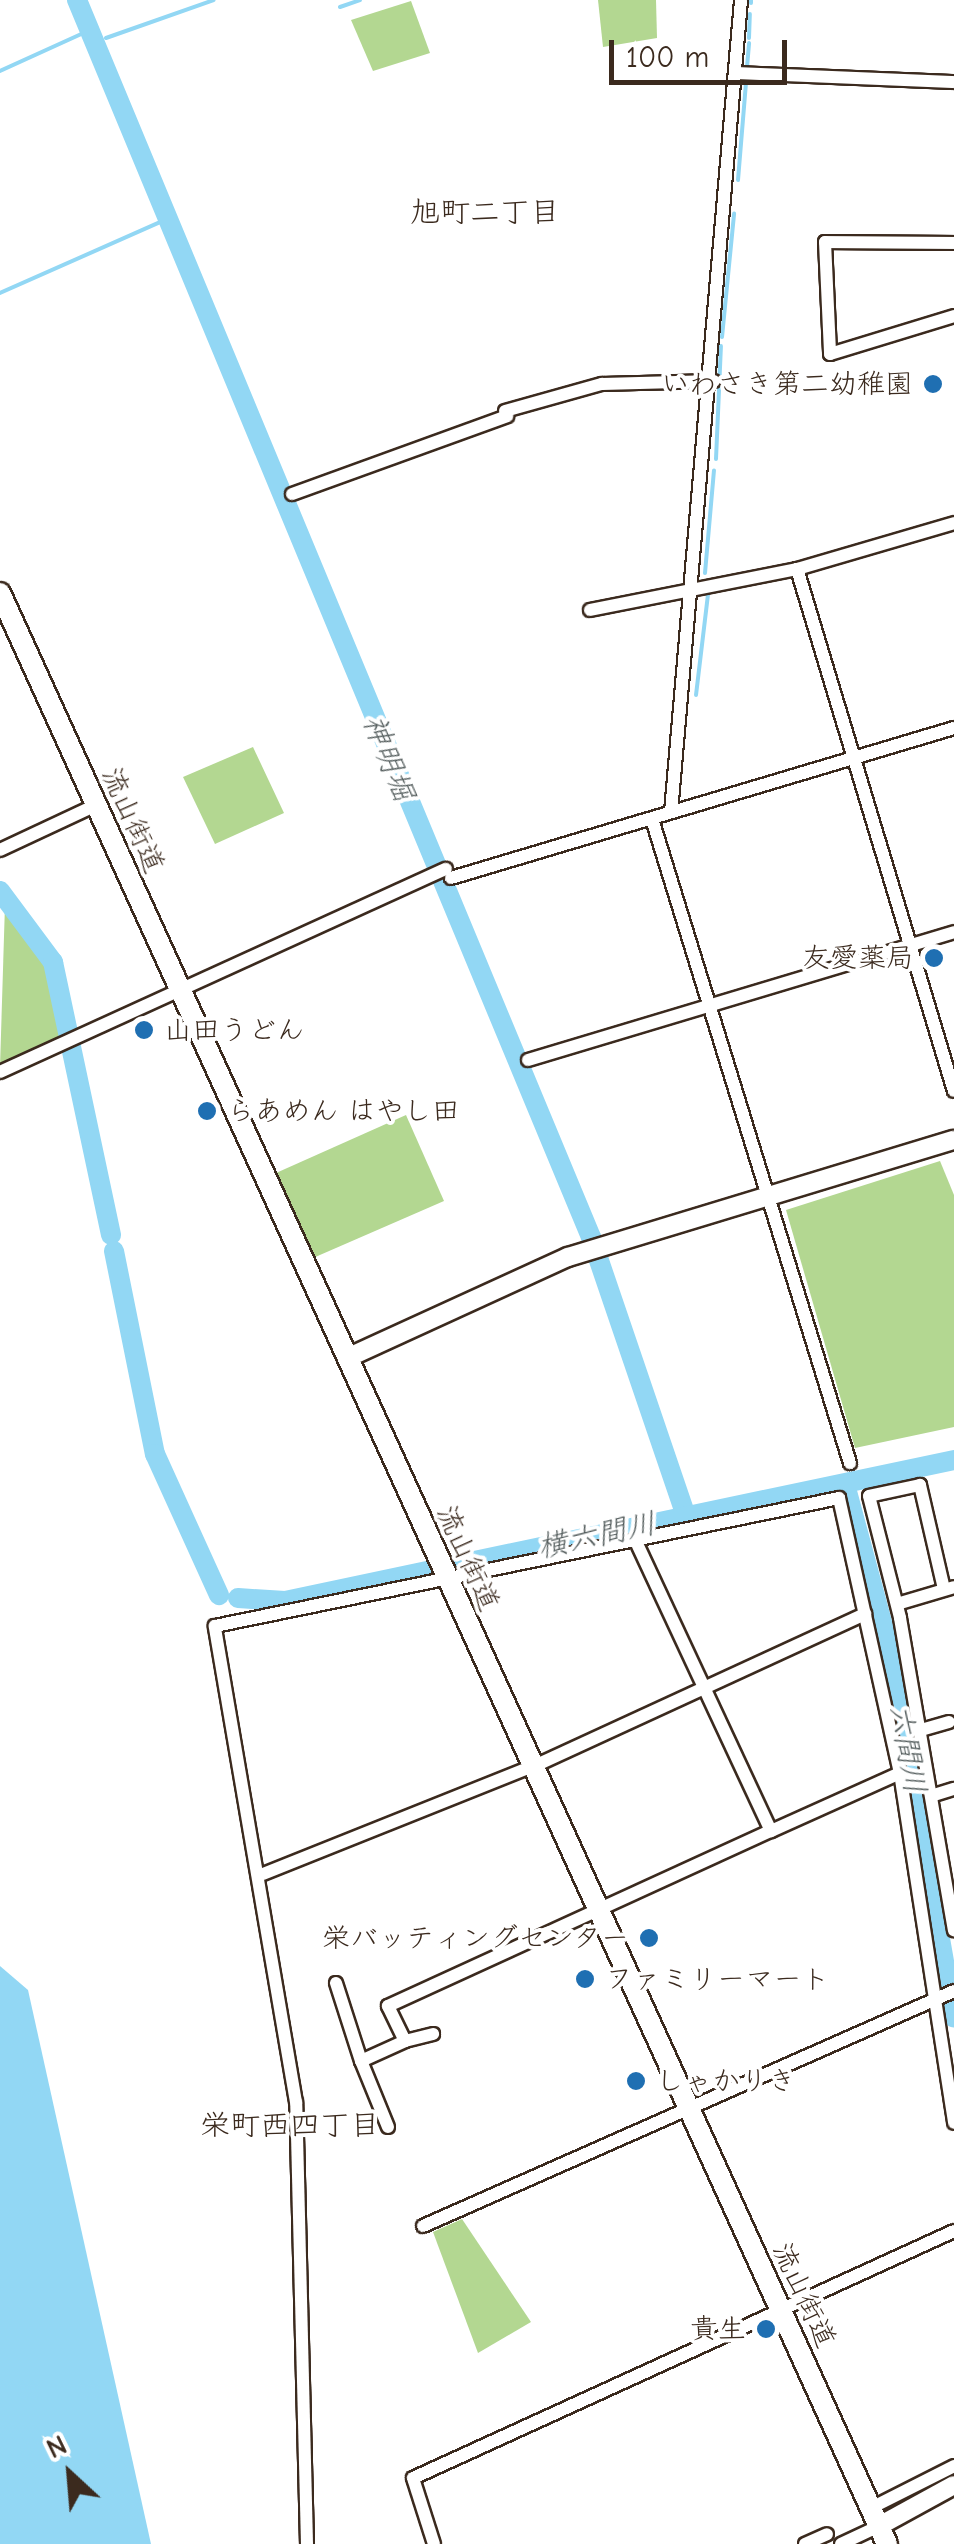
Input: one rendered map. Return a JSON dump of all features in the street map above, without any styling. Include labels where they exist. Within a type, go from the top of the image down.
[{"type":"main road","name":"流山街道","points":[[0,593],[877,2522]]},
{"type":"street","points":[[672,812],[714,381],[742,0]]},
{"type":"street","points":[[736,73],[954,82]]},
{"type":"street","points":[[954,243],[825,242],[830,354],[954,316]]},
{"type":"street","points":[[292,494],[506,414],[602,384],[714,381]]},
{"type":"street","points":[[590,610],[696,585],[797,568],[954,523]]},
{"type":"street","points":[[797,568],[954,1090]]},
{"type":"street","points":[[0,1072],[430,875],[448,874],[652,819],[954,728]]},
{"type":"street","points":[[0,850],[96,804]]},
{"type":"street","points":[[652,819],[850,1463]]},
{"type":"street","points":[[528,1060],[954,932]]},
{"type":"street","points":[[347,1358],[597,1247],[954,1140]]},
{"type":"street","points":[[897,1604],[949,1588],[920,1485],[868,1496],[897,1604],[934,1795],[954,1930]]},
{"type":"street","points":[[307,2544],[311,2412],[296,2102],[263,1874],[215,1626],[839,1498],[900,1772],[928,1997],[954,2123]]},
{"type":"street","points":[[636,1542],[771,1831]]},
{"type":"street","points":[[263,1874],[532,1766],[865,1614]]},
{"type":"street","points":[[921,1730],[949,1722]]},
{"type":"street","points":[[405,2041],[388,2006],[900,1772]]},
{"type":"street","points":[[934,1795],[954,1789]]},
{"type":"street","points":[[336,1983],[361,2062],[388,2128]]},
{"type":"street","points":[[423,2226],[928,1997],[954,1992]]},
{"type":"street","points":[[361,2062],[405,2041],[429,2040]]},
{"type":"street","points":[[434,2544],[413,2478],[954,2230]]},
{"type":"street","points":[[841,2544],[954,2466]]},
{"type":"street","points":[[877,2522],[954,2486]]},
{"type":"street","points":[[806,2544],[827,2534]]},
{"type":"green space","points":[[598,0],[656,0],[657,38],[603,47]]},
{"type":"green space","points":[[411,1],[430,53],[373,71],[351,20]]},
{"type":"green space","points":[[253,747],[284,813],[215,844],[183,777]]},
{"type":"green space","points":[[5,904],[50,961],[65,1037],[0,1067]]},
{"type":"green space","points":[[406,1115],[444,1201],[313,1258],[276,1173]]},
{"type":"green space","points":[[940,1161],[954,1195],[954,1427],[855,1448],[786,1210]]},
{"type":"green space","points":[[462,2219],[531,2322],[478,2353],[433,2232]]},
{"type":"water","points":[[0,1966],[28,1990],[151,2544],[0,2544]]},
{"type":"waterway","name":"神明堀","points":[[77,0],[591,1237],[687,1519]]},
{"type":"waterway","points":[[106,38],[214,0]]},
{"type":"waterway","points":[[340,7],[360,0]]},
{"type":"waterway","points":[[749,38],[750,14]]},
{"type":"waterway","points":[[0,71],[90,30]]},
{"type":"waterway","points":[[747,67],[749,43]]},
{"type":"waterway","points":[[738,180],[746,82]]},
{"type":"waterway","points":[[722,337],[734,214]]},
{"type":"waterway","points":[[0,293],[167,219]]},
{"type":"waterway","points":[[716,459],[721,346]]},
{"type":"waterway","points":[[705,573],[714,470]]},
{"type":"waterway","points":[[696,695],[708,594]]},
{"type":"waterway","name":"横六間川","points":[[0,891],[53,962],[111,1235]]},
{"type":"waterway","name":"横六間川","points":[[114,1251],[155,1454],[219,1595]]},
{"type":"waterway","name":"横六間川","points":[[238,1598],[285,1601],[954,1460]]},
{"type":"waterway","name":"六間川","points":[[845,1484],[890,1652],[954,2017]]},
{"type":"place","name":"いわさき第二幼稚園","points":[[933,384]]},
{"type":"place","name":"友愛薬局","points":[[934,958]]},
{"type":"place","name":"山田うどん","points":[[144,1030]]},
{"type":"place","name":"らあめん はやし田","points":[[207,1111]]},
{"type":"place","name":"栄バッティングセンター","points":[[649,1938]]},
{"type":"place","name":"ファミリーマート","points":[[585,1979]]},
{"type":"place","name":"しゃかりき","points":[[636,2081]]},
{"type":"place","name":"貴生","points":[[766,2329]]},
{"type":"district","name":"旭町二丁目","points":[[485,213]]},
{"type":"district","name":"栄町西四丁目","points":[[290,2126]]}]
